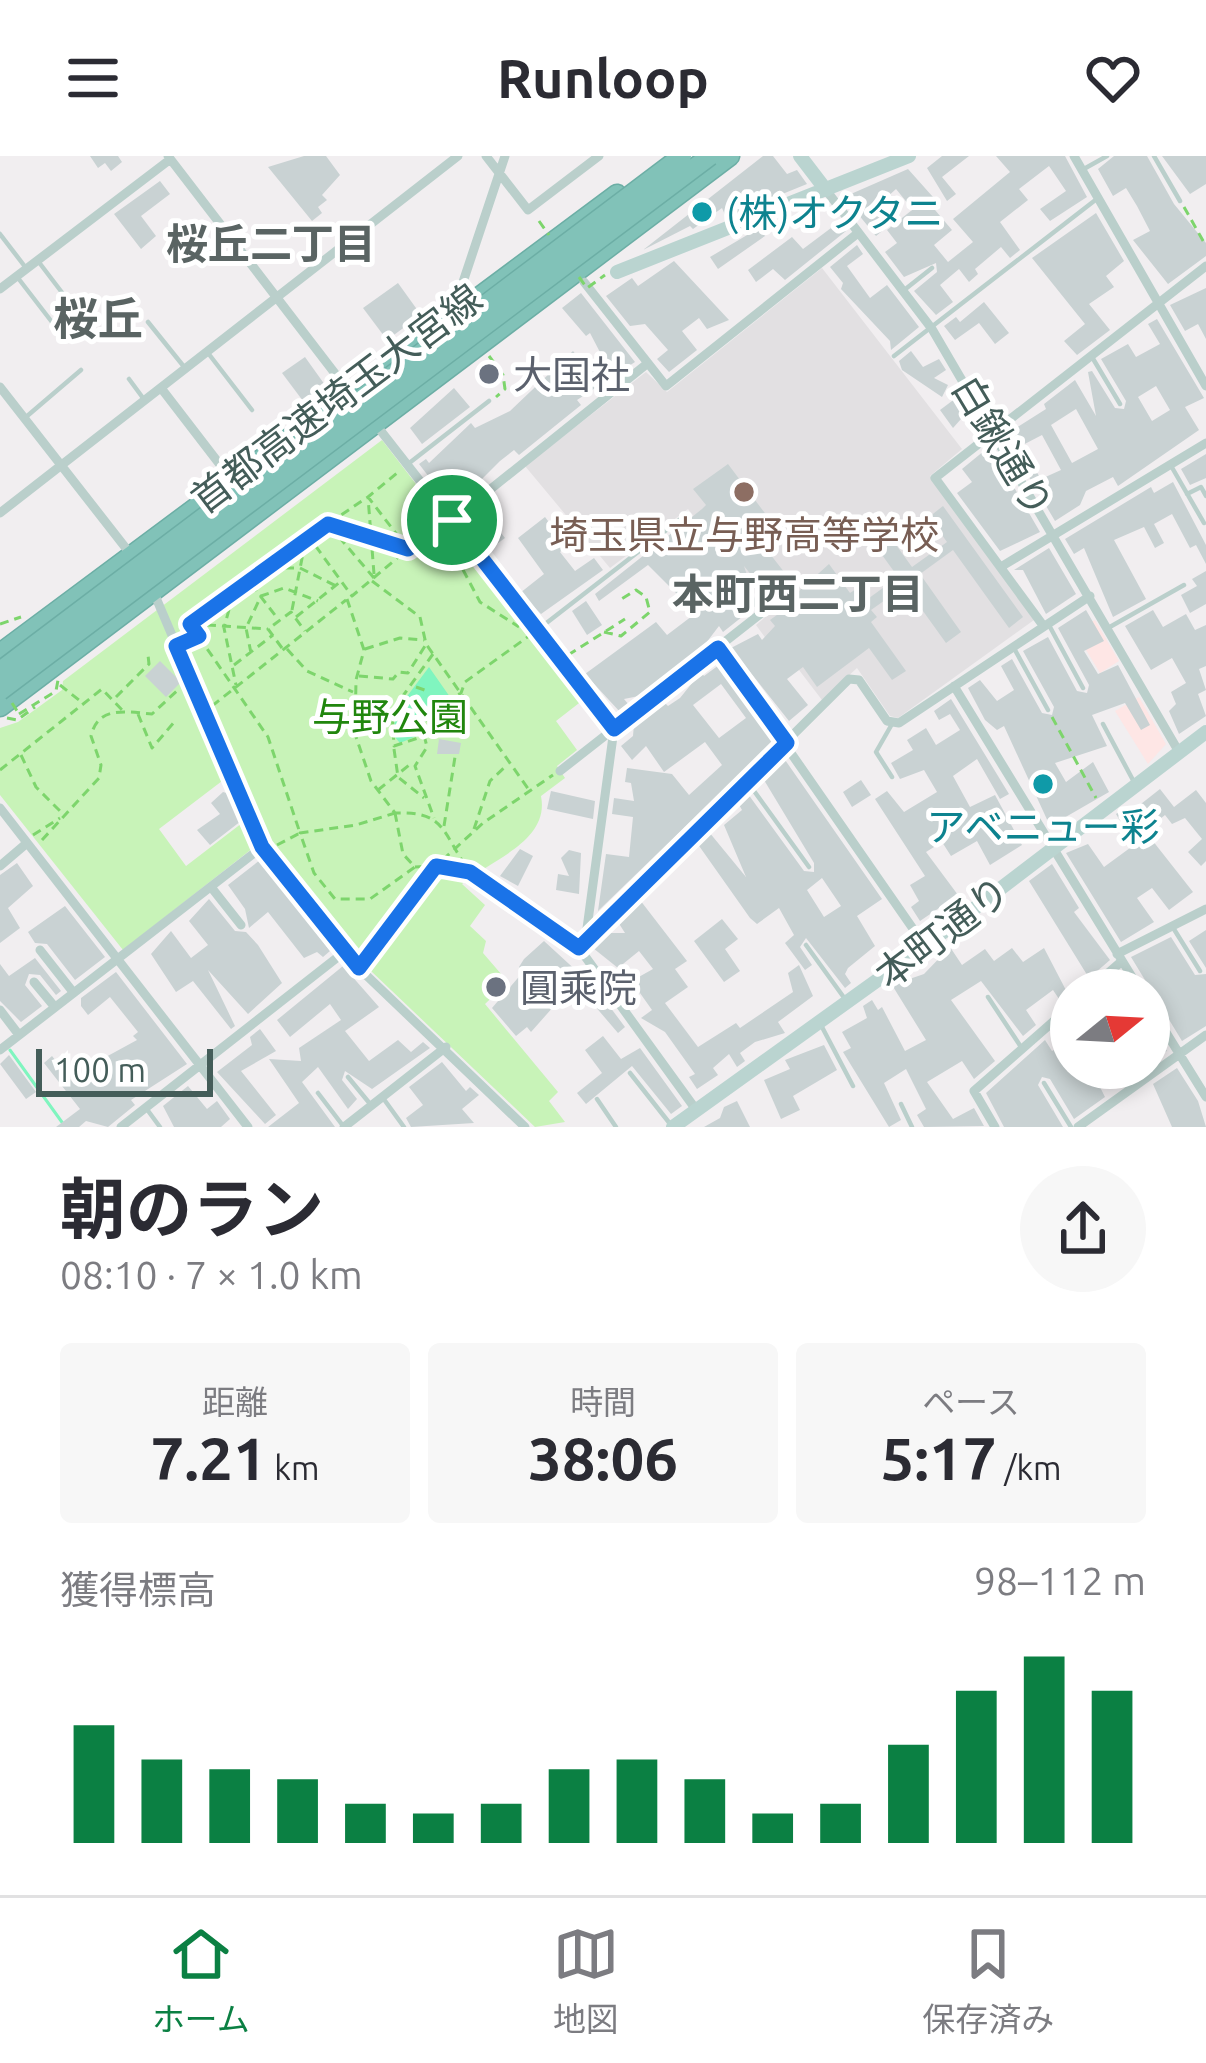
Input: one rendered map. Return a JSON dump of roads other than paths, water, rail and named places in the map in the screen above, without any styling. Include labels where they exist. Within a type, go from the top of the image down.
[{"type":"highway","points":[[0,653],[669,156]]},
{"type":"highway","name":"首都高速埼玉大宮線","points":[[0,671],[682,156]]},
{"type":"highway","name":"首都高速埼玉大宮線","points":[[0,691],[710,156]]},
{"type":"highway","points":[[11,714],[154,593],[730,156]]},
{"type":"main road","name":"白鍬通り","points":[[800,156],[826,190]]},
{"type":"main road","points":[[611,274],[908,156]]},
{"type":"main road","name":"本町通り","points":[[673,1127],[926,946],[1206,732]]},
{"type":"street","points":[[0,513],[458,156]]},
{"type":"street","points":[[486,156],[528,210],[599,156]]},
{"type":"street","points":[[452,317],[505,156]]},
{"type":"street","points":[[1074,156],[1206,386]]},
{"type":"street","points":[[0,289],[168,158],[350,393]]},
{"type":"street","name":"白鍬通り","points":[[826,190],[932,329],[996,431],[1180,752]]},
{"type":"street","points":[[585,285],[667,386],[858,233]]},
{"type":"street","points":[[1044,623],[935,478],[1206,266]]},
{"type":"street","points":[[452,520],[648,363]]},
{"type":"street","points":[[0,387],[132,556]]},
{"type":"street","points":[[161,388],[221,466]]},
{"type":"street","points":[[377,426],[614,729],[582,946]]},
{"type":"street","points":[[1004,565],[1206,442]]},
{"type":"street","points":[[154,593],[262,847],[343,953],[525,1127]]},
{"type":"street","points":[[582,946],[853,677],[892,724],[1090,596]]},
{"type":"street","points":[[560,772],[764,611]]},
{"type":"street","points":[[718,648],[926,946]]},
{"type":"street","points":[[954,686],[1127,969]]},
{"type":"street","points":[[0,808],[248,1127]]},
{"type":"street","points":[[0,866],[29,840]]},
{"type":"street","points":[[0,1050],[262,847]]},
{"type":"street","points":[[471,873],[582,946],[697,1111]]},
{"type":"street","points":[[212,887],[241,925]]},
{"type":"street","points":[[1110,969],[1120,958],[1206,909]]},
{"type":"street","points":[[40,950],[74,992]]},
{"type":"street","points":[[127,1125],[343,953]]},
{"type":"street","points":[[34,982],[54,1006]]},
{"type":"street","points":[[0,1010],[19,1034]]},
{"type":"street","points":[[995,1127],[974,1091],[1050,1024]]},
{"type":"street","points":[[1074,1127],[1206,1035]]},
{"type":"street","points":[[1170,1039],[1206,1097]]},
{"type":"street","points":[[344,1127],[446,1047]]},
{"type":"lane","points":[[1082,170],[1107,156]]},
{"type":"lane","points":[[1154,156],[1180,201]]},
{"type":"lane","points":[[894,356],[1098,198]]},
{"type":"lane","points":[[0,234],[55,326]]},
{"type":"lane","points":[[38,261],[88,328]]},
{"type":"lane","points":[[903,291],[932,268]]},
{"type":"lane","points":[[148,322],[185,368]]},
{"type":"lane","points":[[207,352],[252,410]]},
{"type":"lane","points":[[1091,357],[1120,404]]},
{"type":"lane","points":[[25,418],[81,370]]},
{"type":"lane","points":[[128,379],[145,400]]},
{"type":"lane","points":[[408,464],[489,400]]},
{"type":"lane","points":[[0,412],[12,403]]},
{"type":"lane","points":[[1170,464],[1204,523]]},
{"type":"lane","points":[[1187,494],[1201,487],[1206,496]]},
{"type":"lane","points":[[538,629],[687,514]]},
{"type":"lane","points":[[1108,628],[1184,585]]},
{"type":"lane","points":[[1044,623],[1083,688]]},
{"type":"lane","points":[[1012,645],[1048,710]]},
{"type":"lane","points":[[892,724],[876,752],[892,777]]},
{"type":"lane","points":[[1103,724],[1136,785]]},
{"type":"lane","points":[[748,783],[809,867]]},
{"type":"lane","points":[[1172,926],[1200,970]]},
{"type":"lane","points":[[806,945],[847,1003]]},
{"type":"lane","points":[[988,997],[1022,1049]]},
{"type":"lane","points":[[820,1023],[853,1086]]},
{"type":"lane","points":[[630,1073],[673,1127]]},
{"type":"lane","points":[[348,1077],[372,1106]]},
{"type":"lane","points":[[1044,1083],[1074,1127]]},
{"type":"lane","points":[[318,1094],[344,1127]]},
{"type":"lane","points":[[383,1098],[404,1127]]},
{"type":"lane","points":[[597,1100],[616,1127]]},
{"type":"lane","points":[[901,1104],[912,1127]]},
{"type":"lane","points":[[146,1108],[160,1127]]},
{"type":"waterway","points":[[10,1050],[64,1125]]},
{"type":"place","name":"(株)オクタニ","points":[[702,212]]},
{"type":"place","name":"大国社","points":[[489,374]]},
{"type":"place","name":"埼玉県立与野高等学校","points":[[744,492]]},
{"type":"place","name":"アベニュー彩","points":[[1043,784]]},
{"type":"place","name":"圓乘院","points":[[496,987]]},
{"type":"district","name":"桜丘二丁目","points":[[271,243]]},
{"type":"district","name":"桜丘","points":[[98,318]]},
{"type":"district","name":"本町西二丁目","points":[[798,593]]},
{"type":"park label","name":"与野公園","points":[[390,716]]}]
